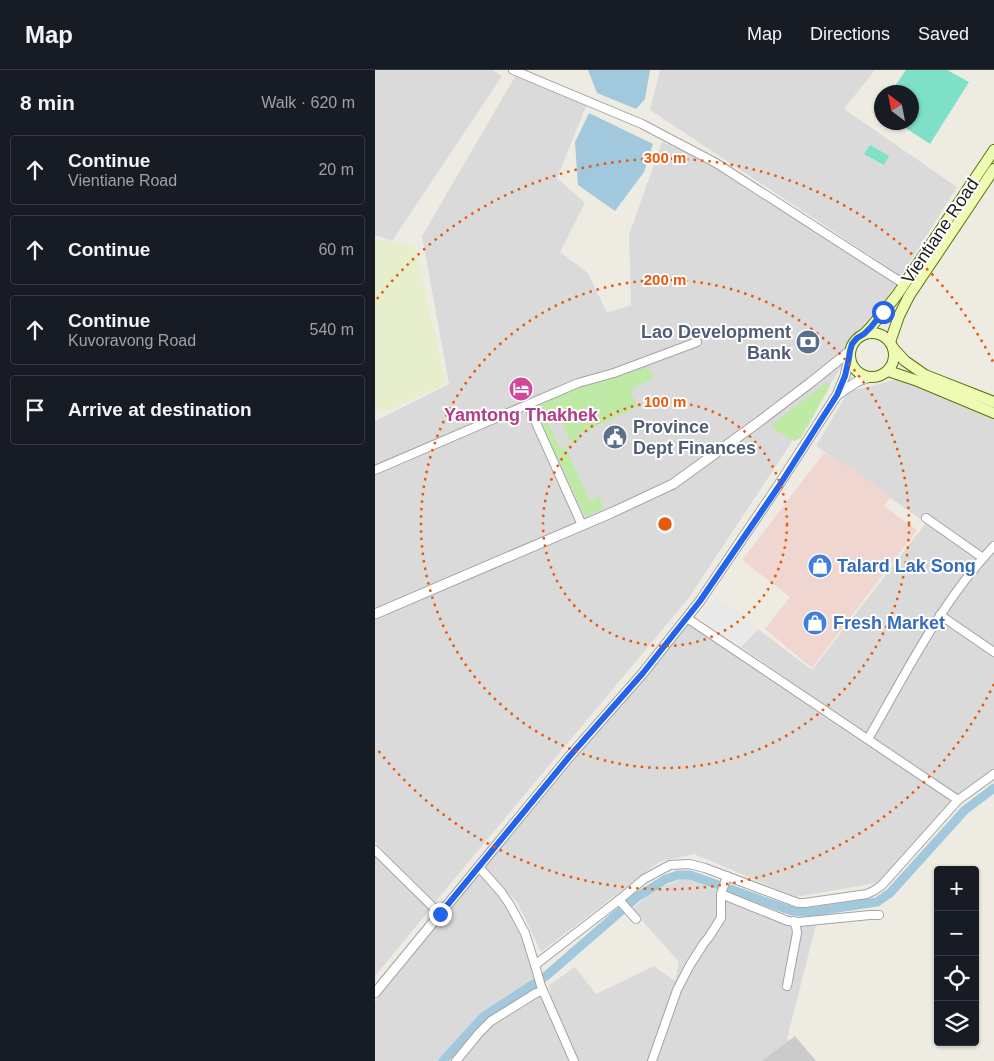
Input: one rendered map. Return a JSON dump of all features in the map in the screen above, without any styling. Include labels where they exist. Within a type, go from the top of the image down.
[{"type":"main road","name":"Vientiane Road","points":[[864,334],[879,318],[904,284],[994,150]]},
{"type":"main road","points":[[994,169],[990,184],[909,296],[892,333],[892,345],[894,360],[888,371],[877,377],[870,377],[859,373],[851,364],[850,355],[852,344],[857,338],[871,332],[878,333],[885,336],[892,345],[905,361],[925,375],[994,402]]},
{"type":"main road","points":[[888,371],[915,380],[994,413]]},
{"type":"street","points":[[513,70],[642,124],[716,163],[904,284]]},
{"type":"street","points":[[375,470],[578,383],[614,373],[697,342]]},
{"type":"street","points":[[375,993],[569,757],[643,673],[700,601],[779,486],[837,395],[845,376],[850,355]]},
{"type":"street","points":[[375,614],[611,513],[673,484],[850,355]]},
{"type":"street","points":[[837,395],[858,381],[870,377]]},
{"type":"street","points":[[528,405],[582,525]]},
{"type":"street","points":[[926,518],[983,558]]},
{"type":"street","points":[[868,739],[940,615],[994,546]]},
{"type":"street","points":[[940,615],[994,652]]},
{"type":"street","points":[[687,618],[958,800]]},
{"type":"street","points":[[535,965],[644,879],[670,865],[689,864],[705,868],[798,903],[867,894],[882,885],[958,800],[994,774]]},
{"type":"street","points":[[375,850],[440,914]]},
{"type":"street","points":[[479,867],[501,892],[525,933],[541,989],[574,1061]]},
{"type":"street","points":[[652,1061],[677,990],[690,965],[721,918],[721,894],[727,876]]},
{"type":"street","points":[[721,894],[788,921],[799,922],[879,915]]},
{"type":"street","points":[[619,900],[637,919]]},
{"type":"street","points":[[787,986],[797,934],[793,921]]},
{"type":"street","points":[[456,1061],[479,1032],[491,1021],[541,989]]},
{"type":"shaded area","points":[[375,70],[492,70],[502,76],[392,241],[375,235]]},
{"type":"shaded area","points":[[660,70],[875,70],[844,109],[957,187],[901,276],[650,110]]},
{"type":"shaded area","points":[[516,75],[587,104],[557,178],[585,203],[560,252],[588,273],[607,313],[631,305],[629,235],[662,142],[714,163],[897,283],[688,599],[435,902],[375,842],[375,421],[449,384],[422,236]]},
{"type":"shaded area","points":[[898,379],[994,418],[994,770],[957,796],[741,647],[758,629],[812,670],[926,523],[816,446],[848,392]]},
{"type":"shaded area","name":"Talard Lak Song","points":[[824,453],[856,471],[891,497],[884,506],[917,530],[812,668],[765,629],[790,597],[742,560]]},
{"type":"shaded area","points":[[715,597],[756,624],[742,645],[701,617]]},
{"type":"shaded area","points":[[688,616],[954,799],[882,882],[796,897],[694,854],[659,862],[541,952],[517,902],[483,867]]},
{"type":"shaded area","points":[[375,854],[431,908],[375,976]]},
{"type":"shaded area","points":[[478,874],[511,908],[535,975],[570,1061],[375,1061],[375,1002]]},
{"type":"shaded area","points":[[685,878],[784,916],[817,921],[787,1039],[811,1061],[579,1061],[551,998],[549,985],[575,967],[596,994],[654,966],[675,981],[679,962],[632,909],[654,890]]},
{"type":"shaded area","points":[[795,1036],[816,1061],[762,1061]]},
{"type":"green space","points":[[906,70],[947,70],[969,82],[930,144],[909,130],[919,130],[919,85],[896,85]]},
{"type":"green space","points":[[870,145],[889,156],[884,165],[864,154]]},
{"type":"green space","points":[[375,239],[414,245],[446,384],[385,412],[375,409]]},
{"type":"green space","points":[[646,364],[654,378],[630,390],[638,407],[577,435],[579,441],[572,444],[556,411],[545,415],[560,449],[565,446],[590,501],[599,496],[604,508],[585,516],[535,410],[536,407],[579,386]]},
{"type":"green space","points":[[826,383],[829,383],[830,386],[801,438],[794,441],[774,429],[773,424]]},
{"type":"water","points":[[588,70],[650,70],[645,99],[636,109],[597,93]]},
{"type":"water","points":[[589,113],[653,144],[644,172],[615,211],[578,185],[575,142]]},
{"type":"waterway","points":[[443,1061],[483,1017],[546,976],[637,897],[666,879],[678,875],[690,875],[792,911],[817,911],[877,902],[890,893],[965,810],[994,788]]},
{"type":"place","name":"Lao Development Bank","points":[[808,342]]},
{"type":"place","name":"Yamtong Thakhek","points":[[521,389]]},
{"type":"place","name":"Province Dept Finances","points":[[615,437]]},
{"type":"place","name":"Talard Lak Song","points":[[820,566]]},
{"type":"place","name":"Fresh Market","points":[[815,623]]},
{"type":"route","points":[[440,914],[569,757],[643,673],[700,601],[779,486],[837,395],[845,376],[852,344],[871,327],[883,312]]}]
